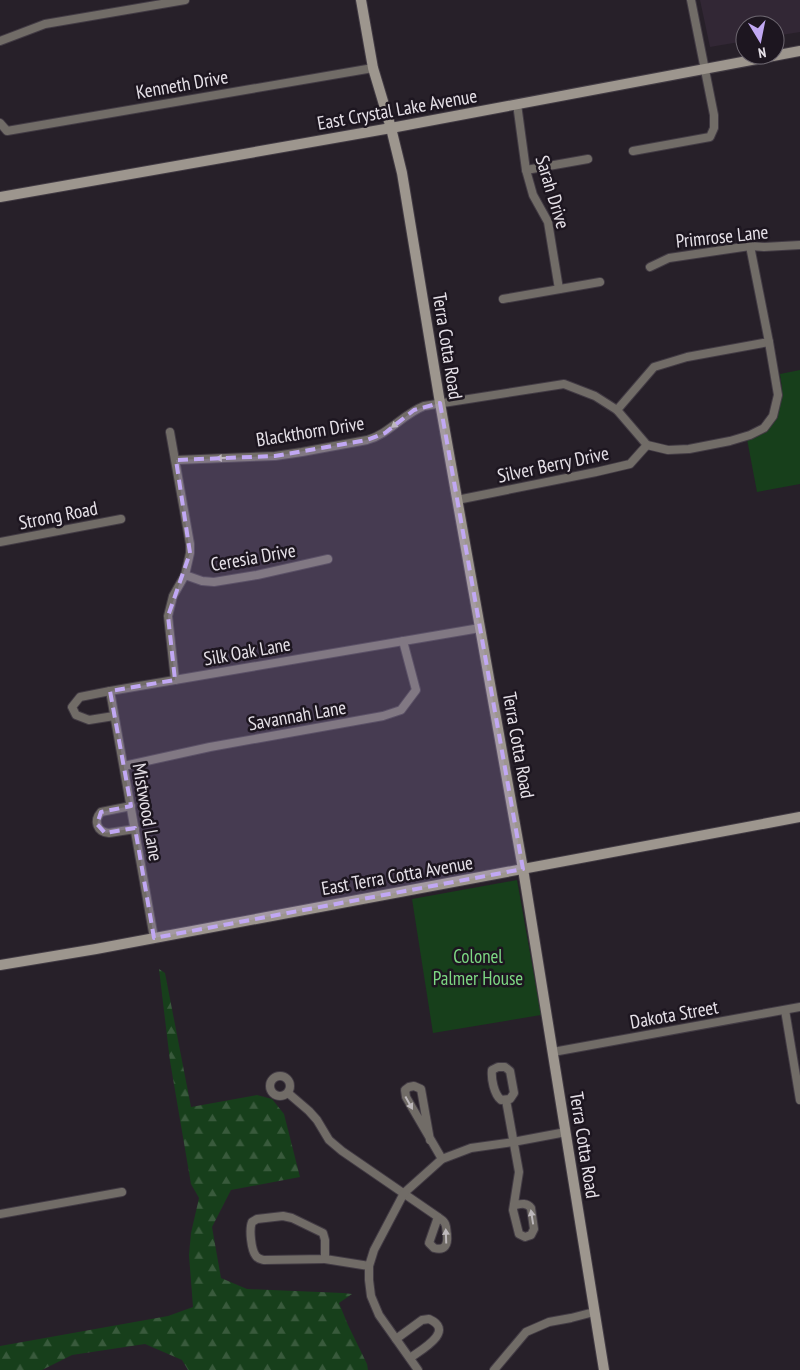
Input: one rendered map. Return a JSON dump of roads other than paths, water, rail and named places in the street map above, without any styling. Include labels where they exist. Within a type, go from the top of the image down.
[{"type":"street","points":[[0,41],[45,24],[185,0]]},
{"type":"street","name":"Terra Cotta Road","points":[[361,0],[373,68],[402,172],[440,404],[523,869],[604,1370]]},
{"type":"street","points":[[633,151],[710,136],[714,128],[714,115],[691,0]]},
{"type":"street","name":"East Crystal Lake Avenue","points":[[0,197],[391,128],[800,51]]},
{"type":"street","name":"Kenneth Drive","points":[[0,123],[7,131],[373,68]]},
{"type":"street","name":"Sarah Drive","points":[[517,104],[526,170],[533,194],[548,222],[559,289]]},
{"type":"street","points":[[526,170],[588,160]]},
{"type":"street","name":"Primrose Lane","points":[[650,267],[669,258],[750,246],[800,245]]},
{"type":"street","points":[[647,445],[668,450],[689,449],[730,441],[750,435],[764,428],[773,416],[778,395],[750,246]]},
{"type":"street","points":[[503,299],[600,282]]},
{"type":"street","points":[[617,410],[654,367],[688,357],[769,342]]},
{"type":"street","name":"Blackthorn Drive","points":[[176,460],[275,456],[367,440],[384,433],[414,410],[424,406],[564,384],[595,396],[617,410],[647,445]]},
{"type":"street","points":[[170,432],[190,537],[190,553],[184,575],[173,596],[168,616],[175,680]]},
{"type":"street","name":"Silver Berry Drive","points":[[457,500],[630,464],[647,445]]},
{"type":"street","name":"Strong Road","points":[[0,542],[122,519]]},
{"type":"street","name":"Ceresia Drive","points":[[184,575],[202,581],[214,582],[257,575],[328,559]]},
{"type":"street","name":"Silk Oak Lane","points":[[114,716],[89,720],[76,715],[72,707],[80,697],[110,691],[480,628]]},
{"type":"street","name":"Savannah Lane","points":[[124,766],[210,747],[383,716],[401,710],[416,690],[403,641]]},
{"type":"street","name":"Mistwood Lane","points":[[110,691],[154,938]]},
{"type":"street","points":[[131,806],[101,812],[97,818],[97,824],[105,833],[135,829]]},
{"type":"street","name":"East Terra Cotta Avenue","points":[[0,965],[800,818]]},
{"type":"street","name":"Dakota Street","points":[[553,1052],[800,1007]]},
{"type":"street","points":[[785,1010],[800,1100]]},
{"type":"street","points":[[430,1140],[420,1089],[414,1086],[409,1087],[405,1091],[406,1098],[430,1140],[442,1160]]},
{"type":"street","points":[[288,1093],[317,1120],[329,1140],[342,1151],[438,1217]]},
{"type":"street","points":[[506,1100],[518,1172],[515,1205]]},
{"type":"street","points":[[418,1370],[379,1315],[373,1301],[369,1280],[370,1266],[377,1244],[404,1193],[442,1160],[471,1148],[566,1132]]},
{"type":"street","points":[[0,1214],[122,1192]]},
{"type":"street","points":[[325,1260],[325,1240],[321,1231],[286,1216],[257,1219],[251,1224],[250,1229],[254,1251],[256,1256],[261,1259],[325,1260],[370,1266]]},
{"type":"street","points":[[494,1370],[526,1332],[549,1322],[594,1312]]},
{"type":"street","points":[[396,1339],[422,1320],[429,1319],[437,1325],[439,1331],[437,1338],[410,1358]]},
{"type":"park label","name":"Colonel Palmer House","points":[[478,967]]}]
